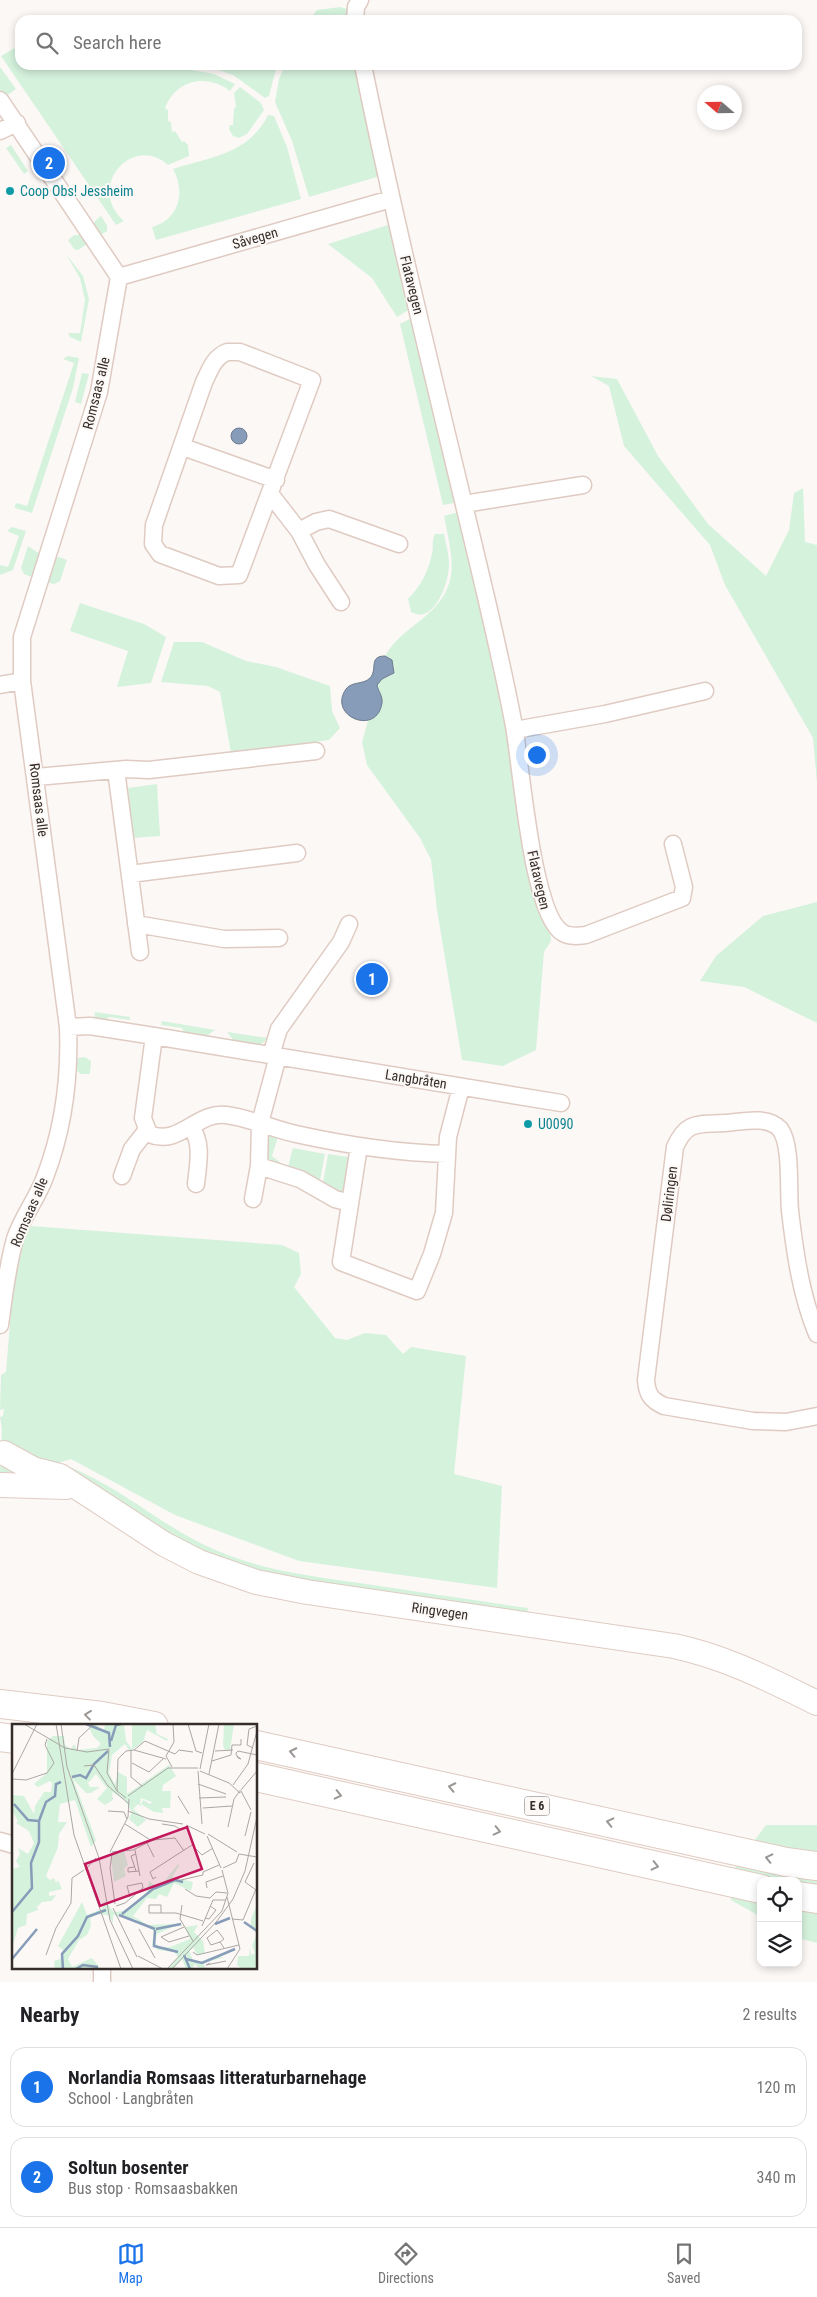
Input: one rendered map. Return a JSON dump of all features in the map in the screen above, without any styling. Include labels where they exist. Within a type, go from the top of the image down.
[{"type":"highway","points":[[0,1704],[102,1716],[144,1724]]},
{"type":"highway","name":"E 6","points":[[258,1744],[786,1862],[817,1866]]},
{"type":"highway","points":[[258,1777],[757,1888]]},
{"type":"highway","points":[[802,1897],[817,1899]]},
{"type":"main road","points":[[2,1450],[6,1473],[0,1485],[16,1487],[75,1486]]},
{"type":"main road","name":"Ringvegen","points":[[2,1450],[33,1469],[60,1476],[164,1544],[199,1562],[256,1582],[307,1592],[708,1653],[741,1666],[817,1703]]},
{"type":"street","points":[[355,15],[356,7],[360,0]]},
{"type":"street","name":"Flatavegen","points":[[364,70],[391,200],[496,635],[514,730],[532,848],[542,902],[548,917],[563,933],[574,936],[586,935],[682,898],[684,887],[674,844]]},
{"type":"street","points":[[0,100],[18,123],[119,277]]},
{"type":"street","points":[[0,131],[18,123]]},
{"type":"street","name":"Såvegen","points":[[119,277],[391,200]]},
{"type":"street","name":"Romsaas alle","points":[[0,1325],[12,1251],[24,1218],[45,1176],[63,1106],[68,1077],[68,1028],[22,681],[22,637],[99,392],[119,277]]},
{"type":"street","points":[[240,352],[312,380],[273,488],[239,575],[219,576],[160,554],[153,544],[154,525],[183,447],[204,382],[220,354],[240,352]]},
{"type":"street","points":[[183,447],[273,488],[299,531],[316,565],[341,602]]},
{"type":"street","points":[[464,504],[583,485]]},
{"type":"street","points":[[299,531],[316,522],[329,519],[398,544]]},
{"type":"street","points":[[0,685],[22,681]]},
{"type":"street","points":[[514,730],[605,714],[705,691]]},
{"type":"street","points":[[36,777],[116,770],[149,770],[316,750]]},
{"type":"street","points":[[116,770],[140,952]]},
{"type":"street","points":[[130,874],[297,853]]},
{"type":"street","points":[[136,924],[224,940],[279,938]]},
{"type":"street","points":[[253,1199],[259,1166],[260,1122],[279,1029],[341,942],[349,924]]},
{"type":"street","name":"Langbråten","points":[[68,1028],[90,1026],[561,1102]]},
{"type":"street","points":[[154,1036],[143,1118],[147,1130],[158,1138],[185,1131],[205,1116],[216,1114],[260,1122],[293,1133],[359,1146],[410,1153],[447,1154]]},
{"type":"street","points":[[359,1146],[341,1262],[417,1291],[432,1254],[444,1213],[448,1137],[461,1087]]},
{"type":"street","name":"Døliringen","points":[[817,1334],[809,1313],[799,1274],[790,1211],[784,1136],[774,1124],[759,1121],[698,1124],[687,1128],[681,1133],[675,1146],[646,1380],[648,1392],[652,1399],[664,1406],[753,1421],[786,1422],[817,1416]]},
{"type":"street","points":[[191,1127],[196,1134],[199,1144],[196,1184]]},
{"type":"street","points":[[122,1176],[132,1149],[147,1130]]},
{"type":"street","points":[[259,1166],[300,1179],[335,1199],[350,1203]]},
{"type":"green space","points":[[340,7],[352,10],[352,15],[313,15],[317,10]]},
{"type":"green space","points":[[15,48],[15,70],[192,70],[214,74],[235,84],[230,91],[221,85],[211,82],[193,82],[176,91],[170,98],[165,108],[168,110],[168,121],[171,122],[172,132],[175,131],[182,142],[184,141],[188,145],[189,156],[168,165],[154,157],[141,155],[128,160],[118,168],[112,180],[110,193],[113,208],[124,221],[116,225],[1,56]]},
{"type":"green space","points":[[0,67],[16,89],[9,94],[3,95],[0,89]]},
{"type":"green space","points":[[218,70],[276,70],[269,96],[265,98],[233,75]]},
{"type":"green space","points":[[283,70],[361,70],[380,176],[309,197],[292,141],[275,102],[279,79]]},
{"type":"green space","points":[[240,87],[261,103],[264,110],[247,134],[239,138],[233,136],[229,129],[230,125],[233,125],[234,108],[236,107],[234,93]]},
{"type":"green space","points":[[268,115],[274,116],[287,147],[301,199],[156,240],[152,227],[168,218],[178,204],[179,187],[173,169],[214,157],[239,146],[260,128]]},
{"type":"green space","points":[[11,145],[28,171],[24,174],[6,148]]},
{"type":"green space","points":[[101,216],[107,225],[107,231],[99,236],[93,227],[95,221]]},
{"type":"green space","points":[[394,223],[415,306],[397,317],[372,278],[328,244]]},
{"type":"green space","points":[[74,235],[81,235],[87,244],[78,250],[74,249],[68,240]]},
{"type":"green space","points":[[66,254],[83,276],[89,299],[81,342],[70,337],[68,333],[80,333],[85,300],[80,278]]},
{"type":"green space","points":[[417,315],[459,502],[443,505],[400,324]]},
{"type":"green space","points":[[68,356],[79,358],[73,388],[32,513],[15,508],[15,505],[17,503],[27,506],[74,363],[63,359]]},
{"type":"green space","points":[[82,373],[89,374],[81,404],[75,402]]},
{"type":"green space","points":[[591,376],[617,379],[658,456],[708,524],[766,576],[789,530],[794,493],[803,488],[805,542],[817,545],[817,783],[813,738],[725,585],[710,545],[624,446],[609,386]]},
{"type":"green space","points":[[462,511],[550,925],[551,941],[544,952],[536,1050],[503,1066],[462,1060],[437,910],[431,860],[420,838],[367,765],[362,742],[368,721],[375,717],[380,693],[377,685],[382,679],[391,676],[394,668],[392,660],[385,656],[397,640],[434,608],[449,585],[451,560],[444,516]]},
{"type":"green space","points":[[12,527],[26,531],[13,570],[0,575],[0,565],[8,567],[19,536],[7,531]]},
{"type":"green space","points":[[435,534],[444,534],[449,561],[448,574],[444,590],[436,604],[426,613],[417,614],[411,612],[408,599],[420,584],[431,560]]},
{"type":"green space","points":[[28,546],[40,554],[32,577],[24,574],[21,568]]},
{"type":"green space","points":[[59,557],[67,560],[60,581],[54,584],[46,582],[53,559]]},
{"type":"green space","points":[[80,603],[144,624],[166,637],[151,683],[117,687],[128,651],[70,631]]},
{"type":"green space","points":[[174,642],[202,642],[246,661],[276,667],[330,686],[332,711],[340,728],[329,740],[231,753],[220,692],[208,686],[161,682]]},
{"type":"green space","points":[[157,784],[160,836],[133,838],[128,788]]},
{"type":"green space","points":[[817,902],[817,1023],[744,987],[700,981],[716,956],[763,916]]},
{"type":"green space","points":[[95,1012],[130,1017],[130,1020],[109,1017],[105,1021],[94,1018]]},
{"type":"green space","points":[[162,1021],[215,1030],[205,1037],[185,1034],[182,1028],[161,1025]]},
{"type":"green space","points":[[227,1032],[268,1038],[260,1045],[234,1041]]},
{"type":"green space","points":[[85,1057],[91,1061],[90,1074],[81,1074],[76,1070],[78,1058]]},
{"type":"green space","points":[[263,1134],[279,1134],[272,1156],[281,1163],[279,1168],[263,1156]]},
{"type":"green space","points":[[293,1148],[325,1154],[319,1186],[287,1170]]},
{"type":"green space","points":[[349,1149],[345,1195],[322,1188],[328,1154],[348,1157]]},
{"type":"green space","points":[[18,1225],[282,1245],[299,1253],[301,1274],[294,1287],[335,1338],[347,1340],[365,1333],[386,1335],[403,1354],[411,1347],[466,1356],[454,1474],[502,1486],[497,1588],[299,1561],[175,1515],[71,1459],[58,1463],[80,1471],[101,1482],[180,1532],[223,1553],[240,1559],[273,1569],[307,1575],[528,1608],[527,1615],[295,1581],[217,1559],[39,1466],[0,1474],[2,1429],[0,1417],[3,1416],[4,1409],[0,1410],[1,1375],[6,1372]]},
{"type":"green space","points":[[766,1825],[817,1825],[817,1943],[802,1939],[802,1877],[757,1877],[757,1915],[731,1900],[736,1865]]},
{"type":"water","points":[[236,428],[242,428],[247,433],[245,442],[236,444],[231,439],[231,433]]},
{"type":"water","points":[[385,656],[392,660],[394,673],[382,679],[377,685],[382,700],[378,713],[372,719],[363,721],[355,719],[343,707],[342,699],[346,689],[351,685],[364,682],[370,678],[377,658]]},
{"type":"place","name":"Soltun bosenter","points":[[49,163]]},
{"type":"place","name":"Coop Obs! Jessheim","points":[[10,191]]},
{"type":"place","name":"Norlandia Romsaas litteraturbarnehage","points":[[372,979]]},
{"type":"place","name":"U0090","points":[[528,1124]]}]
